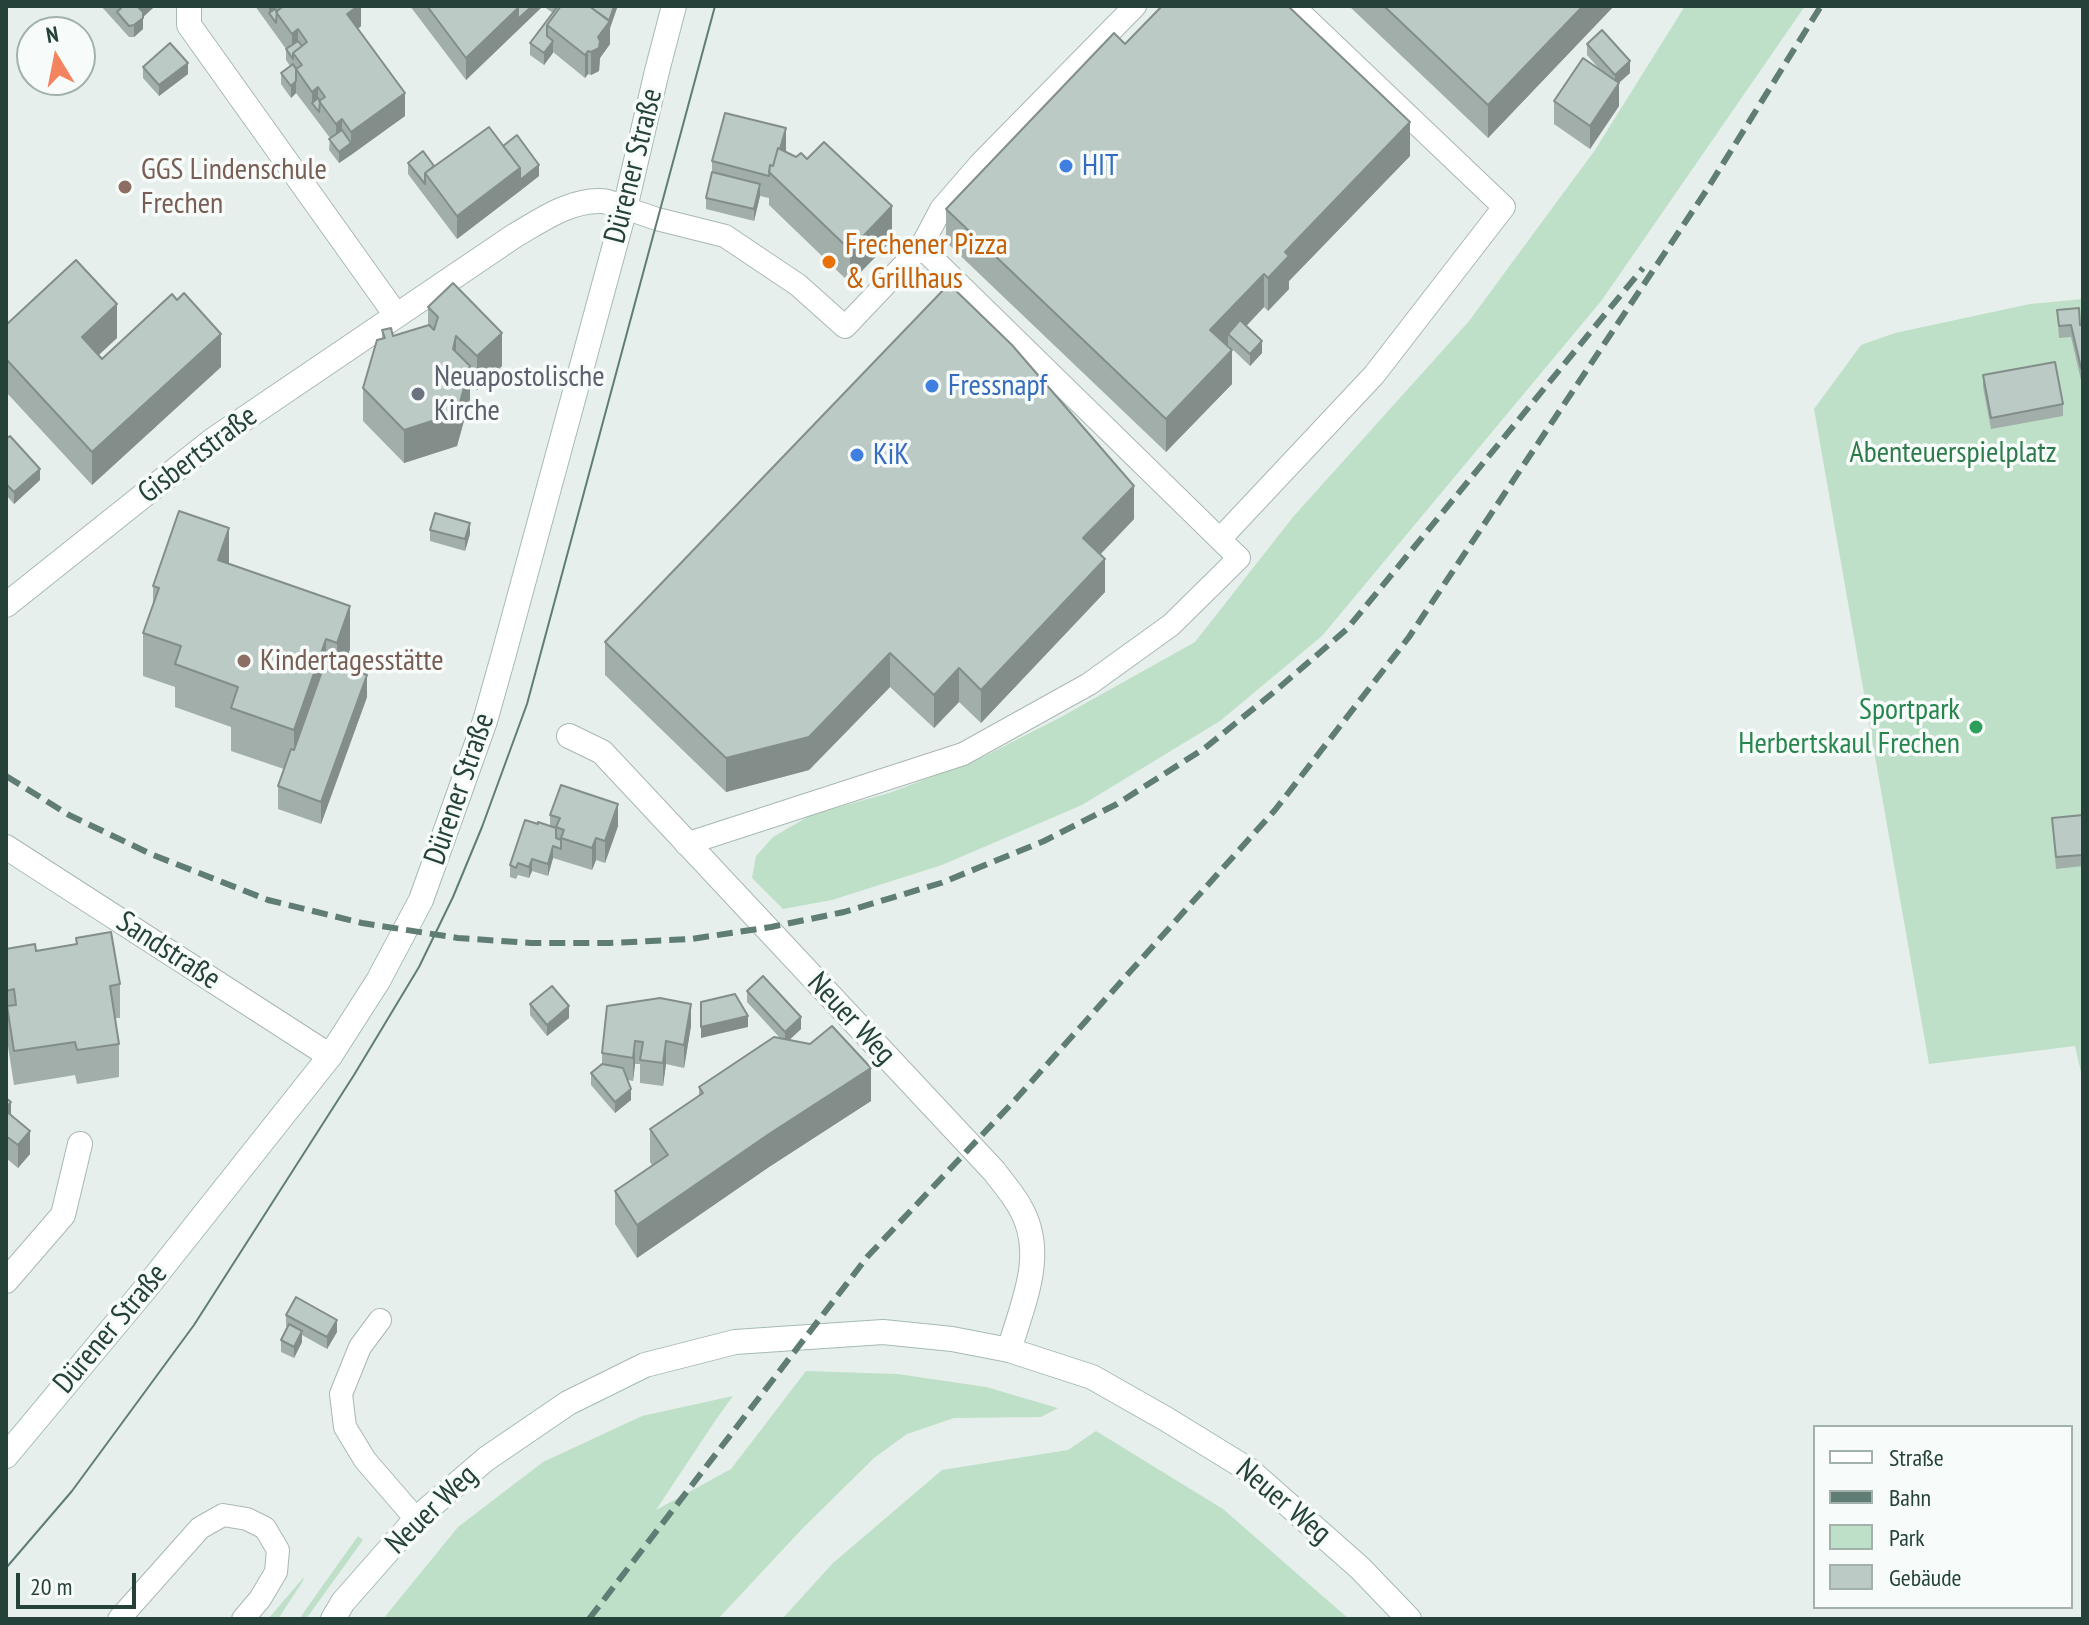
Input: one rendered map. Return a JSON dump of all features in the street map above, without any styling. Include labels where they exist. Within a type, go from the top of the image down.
[{"type":"main road","points":[[189,6],[189,25],[396,315]]},
{"type":"main road","name":"Dürener Straße","points":[[6,1456],[146,1288],[330,1056],[378,981],[421,900],[485,721],[625,208],[674,6]]},
{"type":"main road","name":"Gisbertstraße","points":[[6,605],[213,440],[547,216],[577,204],[603,201],[625,208]]},
{"type":"main road","name":"Neuer Weg","points":[[569,736],[602,752],[994,1171],[1020,1208],[1031,1235],[1034,1258],[1009,1350]]},
{"type":"main road","name":"Sandstraße","points":[[6,847],[330,1056]]},
{"type":"main road","points":[[6,1281],[63,1215],[80,1144]]},
{"type":"main road","name":"Neuer Weg","points":[[333,1619],[343,1602],[416,1519],[486,1459],[568,1403],[645,1365],[735,1342],[883,1332],[952,1339],[1009,1350],[1092,1377],[1249,1470],[1360,1568],[1409,1619]]},
{"type":"lane","points":[[625,208],[725,236],[798,285],[845,327],[921,247],[941,209],[980,164],[1135,6]]},
{"type":"lane","points":[[1220,539],[1374,375],[1504,207],[1293,6]]},
{"type":"lane","points":[[686,844],[963,754],[1089,684],[1171,625],[1239,558],[921,247]]},
{"type":"lane","points":[[380,1320],[360,1347],[341,1394],[345,1427],[365,1460],[416,1519]]},
{"type":"lane","points":[[119,1619],[200,1528],[223,1515],[247,1519],[265,1528],[278,1550],[276,1572],[260,1599],[243,1619]]},
{"type":"green space","points":[[1685,6],[1805,6],[1602,300],[1322,636],[1220,721],[1082,805],[942,865],[832,900],[783,909],[752,878],[756,856],[773,837],[811,815],[889,793],[981,758],[1195,642],[1293,517],[1469,321],[1595,150]]},
{"type":"green space","name":"Abenteuerspielplatz","points":[[2083,299],[2083,1081],[2075,1046],[1929,1064],[1814,409],[1861,345],[1895,333],[2030,304]]},
{"type":"green space","points":[[806,1371],[898,1374],[986,1387],[1058,1408],[1041,1417],[954,1418],[907,1434],[874,1458],[718,1619],[383,1619],[458,1527],[543,1462],[642,1416],[733,1396],[656,1510],[731,1469]]},
{"type":"green space","points":[[1096,1431],[1223,1509],[1349,1619],[782,1619],[833,1563],[942,1470],[1068,1450]]},
{"type":"green space","points":[[358,1536],[363,1540],[306,1619],[299,1619]]},
{"type":"green space","points":[[304,1577],[278,1619],[268,1619]]},
{"type":"building","points":[[123,6],[137,6],[143,12],[143,18],[129,26],[117,12]]},
{"type":"building","points":[[281,6],[358,6],[347,14],[405,93],[351,132],[342,119],[336,124],[319,101],[325,97],[318,87],[312,92],[296,69],[302,65],[293,53],[307,42],[298,29],[292,34],[276,12]]},
{"type":"building","points":[[427,6],[516,6],[518,8],[466,58]]},
{"type":"building","points":[[516,6],[532,6],[518,19]]},
{"type":"building","points":[[561,6],[547,25],[547,36],[553,41],[544,53],[530,43]]},
{"type":"building","points":[[561,6],[589,6],[610,21],[598,37],[599,48],[585,55],[547,25]]},
{"type":"building","points":[[589,6],[614,6],[609,21]]},
{"type":"building","points":[[1162,6],[1288,6],[1410,122],[1285,252],[1289,256],[1268,278],[1264,274],[1210,330],[1232,350],[1166,419],[946,209],[1114,33],[1125,44]]},
{"type":"building","points":[[1384,6],[1583,6],[1488,105]]},
{"type":"building","points":[[275,9],[277,11],[276,23],[269,13]]},
{"type":"building","points":[[1602,30],[1630,61],[1615,75],[1587,44]]},
{"type":"building","points":[[298,41],[302,46],[293,53],[293,59],[286,49]]},
{"type":"building","points":[[170,43],[188,63],[159,85],[143,67]]},
{"type":"building","points":[[1583,58],[1619,83],[1590,126],[1554,101]]},
{"type":"building","points":[[293,64],[296,81],[291,86],[281,73]]},
{"type":"building","points":[[318,98],[320,101],[319,112],[312,103]]},
{"type":"building","points":[[725,113],[786,128],[773,166],[770,165],[769,176],[712,161]]},
{"type":"building","points":[[489,127],[520,168],[457,216],[425,173]]},
{"type":"building","points":[[342,130],[351,143],[339,152],[329,139]]},
{"type":"building","points":[[517,135],[539,165],[520,180],[520,168],[503,146]]},
{"type":"building","points":[[824,142],[892,206],[850,250],[769,172],[778,148],[796,157],[801,153],[807,159]]},
{"type":"building","points":[[423,151],[434,166],[425,173],[425,184],[408,163]]},
{"type":"building","points":[[712,172],[760,184],[754,209],[706,198]]},
{"type":"building","points":[[76,260],[117,304],[82,337],[102,359],[172,294],[177,300],[184,293],[221,334],[92,452],[6,359],[6,325]]},
{"type":"building","points":[[453,283],[502,333],[477,356],[456,336],[453,349],[470,366],[457,413],[404,430],[363,388],[377,340],[385,338],[382,330],[391,328],[393,336],[429,325],[434,330],[438,317],[428,307]]},
{"type":"building","points":[[949,284],[1012,345],[1134,486],[1083,538],[1105,559],[981,690],[959,668],[934,695],[890,653],[809,737],[726,758],[605,642]]},
{"type":"building","points":[[2079,308],[2080,325],[2083,325],[2083,368],[2071,325],[2059,326],[2057,310]]},
{"type":"building","points":[[1240,320],[1262,341],[1250,354],[1228,334]]},
{"type":"building","points":[[2055,362],[2063,404],[1991,418],[1983,375]]},
{"type":"building","points":[[10,436],[40,469],[14,492],[6,484],[6,439]]},
{"type":"building","points":[[179,511],[229,528],[218,560],[350,606],[337,643],[326,639],[294,730],[231,708],[238,687],[175,664],[181,646],[143,633],[159,588],[153,586]]},
{"type":"building","points":[[435,513],[470,523],[465,539],[430,530]]},
{"type":"building","points":[[326,660],[367,675],[321,802],[278,786]]},
{"type":"building","points":[[561,785],[618,804],[605,841],[596,838],[592,848],[561,838],[564,830],[556,827],[560,818],[550,815]]},
{"type":"building","points":[[2083,815],[2083,855],[2056,857],[2052,818]]},
{"type":"building","points":[[525,820],[556,828],[561,849],[553,846],[548,864],[532,859],[529,867],[518,863],[516,868],[510,865]]},
{"type":"building","points":[[111,932],[120,984],[110,986],[119,1044],[77,1050],[75,1042],[14,1051],[7,1006],[16,1005],[14,989],[6,991],[6,949],[35,944],[36,951],[77,944],[76,938]]},
{"type":"building","points":[[763,976],[801,1017],[785,1032],[747,991]]},
{"type":"building","points":[[552,986],[569,1006],[547,1025],[530,1004]]},
{"type":"building","points":[[735,994],[748,1016],[701,1027],[701,1002]]},
{"type":"building","points":[[660,998],[691,1004],[684,1045],[666,1041],[663,1063],[640,1060],[643,1042],[635,1041],[633,1058],[602,1053],[607,1006]]},
{"type":"building","points":[[832,1026],[871,1068],[637,1225],[615,1191],[668,1155],[650,1129],[703,1093],[699,1087],[774,1037],[810,1044]]},
{"type":"building","points":[[602,1064],[623,1068],[631,1089],[615,1102],[591,1073]]},
{"type":"building","points":[[6,1111],[30,1131],[18,1145],[6,1136]]},
{"type":"building","points":[[296,1297],[337,1320],[327,1337],[286,1315]]},
{"type":"building","points":[[289,1324],[302,1331],[294,1347],[281,1340]]},
{"type":"tram line","points":[[6,1568],[72,1491],[194,1325],[354,1075],[419,967],[453,897],[527,704],[715,6]]},
{"type":"railway","points":[[589,1619],[868,1256],[1015,1100],[1275,810],[1409,637],[1706,191],[1821,6]]},
{"type":"railway","points":[[6,776],[69,815],[153,855],[268,900],[362,923],[458,938],[531,943],[691,939],[844,912],[941,883],[1044,841],[1117,804],[1205,748],[1347,629],[1643,268]]},
{"type":"place","name":"HIT","points":[[1066,166]]},
{"type":"place","name":"GGS Lindenschule Frechen","points":[[125,187]]},
{"type":"place","name":"Frechener Pizza & Grillhaus","points":[[829,262]]},
{"type":"place","name":"Fressnapf","points":[[932,386]]},
{"type":"place","name":"Neuapostolische Kirche","points":[[418,394]]},
{"type":"place","name":"KiK","points":[[857,455]]},
{"type":"place","name":"Kindertagesstätte","points":[[244,661]]},
{"type":"place","name":"Sportpark Herbertskaul Frechen","points":[[1976,727]]}]
